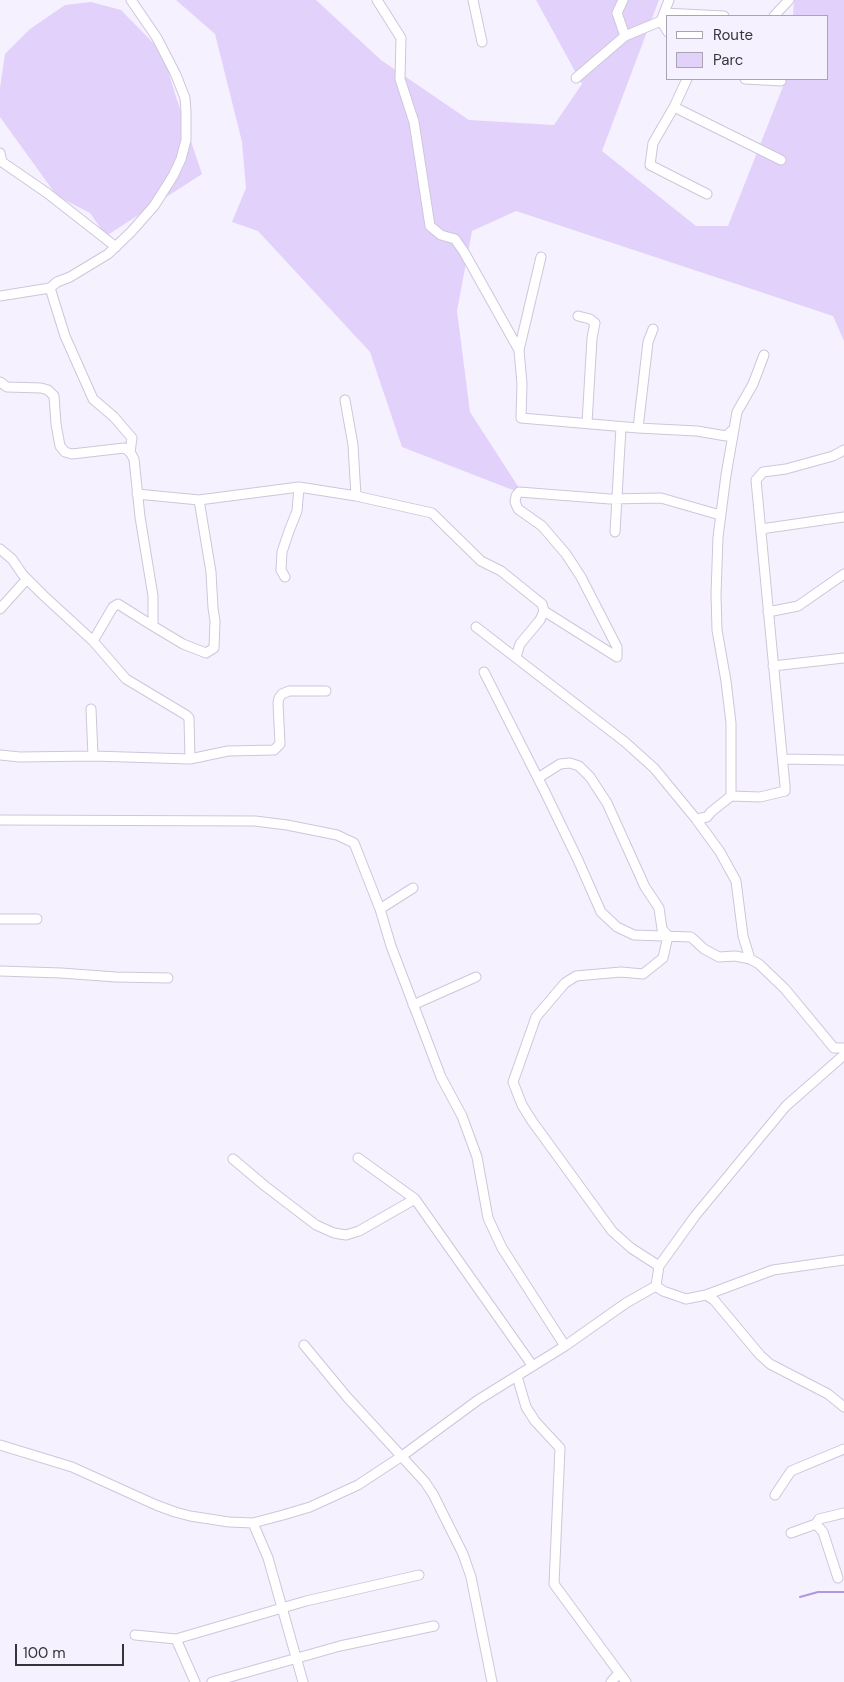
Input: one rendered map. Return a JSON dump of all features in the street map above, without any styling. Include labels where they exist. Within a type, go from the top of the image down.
[{"type":"street","points":[[0,296],[50,288],[57,282],[93,264],[116,247],[162,196],[181,159],[186,140],[184,98],[176,75],[157,38],[131,0]]},
{"type":"street","points":[[377,0],[401,38],[400,80],[414,122],[430,226],[441,235],[455,239],[519,350]]},
{"type":"street","points":[[473,0],[482,42]]},
{"type":"street","points":[[622,0],[618,13],[625,36]]},
{"type":"street","points":[[666,26],[663,17],[669,0]]},
{"type":"street","points":[[775,15],[789,0]]},
{"type":"street","points":[[576,78],[625,36],[666,17]]},
{"type":"street","points":[[687,80],[674,107],[653,143],[650,165],[707,194]]},
{"type":"street","points":[[757,80],[781,82]]},
{"type":"street","points":[[674,107],[781,160]]},
{"type":"street","points":[[0,153],[2,162],[47,193],[116,247]]},
{"type":"street","points":[[541,257],[519,350],[522,384],[521,418],[696,431],[726,436],[734,429]]},
{"type":"street","points":[[50,288],[65,336],[93,399],[114,417],[132,438],[130,452]]},
{"type":"street","points":[[578,316],[590,318],[595,323],[592,338],[587,423]]},
{"type":"street","points":[[638,428],[648,342],[653,330]]},
{"type":"street","points":[[731,796],[731,723],[717,630],[716,594],[720,515],[737,412],[753,384],[764,355]]},
{"type":"street","points":[[0,382],[7,387],[41,388],[48,390],[54,396],[60,446],[65,452],[72,454],[124,448],[130,452],[134,459],[137,494],[153,596],[153,626]]},
{"type":"street","points":[[345,400],[353,446],[356,496]]},
{"type":"street","points":[[615,532],[621,426]]},
{"type":"street","points":[[696,819],[708,817],[711,812],[731,796],[760,797],[785,791],[756,480],[763,472],[786,469],[833,456],[844,450]]},
{"type":"street","points":[[137,494],[199,500],[299,487],[356,496],[432,513],[481,561],[501,571],[542,604],[544,611],[540,620],[520,644],[516,657]]},
{"type":"street","points":[[285,577],[281,570],[282,552],[297,511],[299,487]]},
{"type":"street","points":[[544,611],[617,657],[617,647],[581,577],[566,554],[542,526],[518,509],[515,502],[519,492],[616,499],[661,498],[720,515]]},
{"type":"street","points":[[93,641],[113,607],[118,604],[184,644],[206,653],[214,648],[215,622],[212,608],[211,572],[199,500]]},
{"type":"street","points":[[761,529],[844,517]]},
{"type":"street","points":[[0,549],[12,559],[27,579],[93,641],[126,679],[189,718],[190,759]]},
{"type":"street","points":[[768,612],[798,606],[844,574]]},
{"type":"street","points":[[0,608],[27,579]]},
{"type":"street","points":[[476,627],[625,742],[654,768],[696,819],[720,852],[736,881],[743,936],[750,959]]},
{"type":"street","points":[[773,666],[844,658]]},
{"type":"street","points":[[484,672],[578,860],[601,912],[617,927],[634,935],[690,937],[704,949],[719,957],[735,956],[750,959],[759,964],[785,988],[834,1048],[844,1048]]},
{"type":"street","points":[[0,755],[20,757],[93,756],[190,759],[228,751],[274,750],[280,744],[278,703],[282,694],[289,691],[326,691]]},
{"type":"street","points":[[91,709],[93,756]]},
{"type":"street","points":[[783,759],[844,760]]},
{"type":"street","points":[[538,778],[560,764],[570,763],[579,766],[590,777],[607,803],[645,887],[659,908],[662,929],[668,936]]},
{"type":"street","points":[[0,820],[255,821],[337,835],[354,843],[380,909],[413,1005],[441,1076],[462,1116],[477,1157],[488,1218],[495,1234],[564,1346]]},
{"type":"street","points":[[380,909],[413,888]]},
{"type":"street","points":[[0,919],[37,919]]},
{"type":"street","points":[[659,1266],[631,1248],[612,1232],[532,1121],[522,1105],[513,1082],[536,1017],[565,983],[576,976],[622,972],[643,974],[663,958],[668,936]]},
{"type":"street","points":[[0,971],[168,978]]},
{"type":"street","points":[[413,1005],[476,977]]},
{"type":"street","points":[[656,1286],[659,1266],[695,1216],[786,1106],[844,1055]]},
{"type":"street","points":[[358,1158],[415,1199],[532,1365]]},
{"type":"street","points":[[233,1159],[309,1219],[334,1233],[346,1234],[359,1231],[415,1199]]},
{"type":"street","points":[[656,1286],[663,1292],[686,1300],[706,1295],[773,1270],[844,1260]]},
{"type":"street","points":[[0,1445],[72,1467],[175,1512],[219,1520],[253,1523],[310,1506],[350,1489],[402,1456],[444,1423],[564,1346],[626,1303],[656,1286]]},
{"type":"street","points":[[706,1295],[714,1300],[760,1356],[770,1364],[828,1394],[844,1406]]},
{"type":"street","points":[[304,1345],[346,1397],[402,1456],[429,1488],[463,1554],[471,1578],[492,1682]]},
{"type":"street","points":[[517,1376],[526,1407],[560,1448],[554,1584],[626,1682]]},
{"type":"street","points":[[775,1495],[792,1471],[844,1449]]},
{"type":"street","points":[[791,1533],[816,1524],[819,1519],[844,1513]]},
{"type":"street","points":[[253,1523],[268,1558],[303,1682]]},
{"type":"street","points":[[816,1524],[823,1532],[838,1578]]},
{"type":"street","points":[[135,1635],[176,1639],[330,1595],[419,1575]]},
{"type":"street","points":[[212,1682],[340,1646],[434,1626]]},
{"type":"street","points":[[176,1639],[195,1682]]},
{"type":"street","points":[[611,1682],[619,1672]]},
{"type":"green space","points":[[176,0],[316,0],[381,60],[469,120],[554,125],[582,84],[536,0],[659,0],[602,151],[696,226],[728,226],[786,80],[829,80],[829,15],[793,15],[794,0],[844,0],[844,341],[833,316],[516,211],[472,231],[457,311],[470,412],[523,494],[402,447],[370,352],[258,231],[232,222],[246,188],[242,142],[215,34]]},
{"type":"green space","points":[[91,2],[121,10],[163,53],[202,174],[106,236],[90,213],[57,196],[0,117],[0,88],[5,54],[30,29],[65,5]]},
{"type":"waterway","points":[[800,1597],[818,1592],[844,1592]]}]
